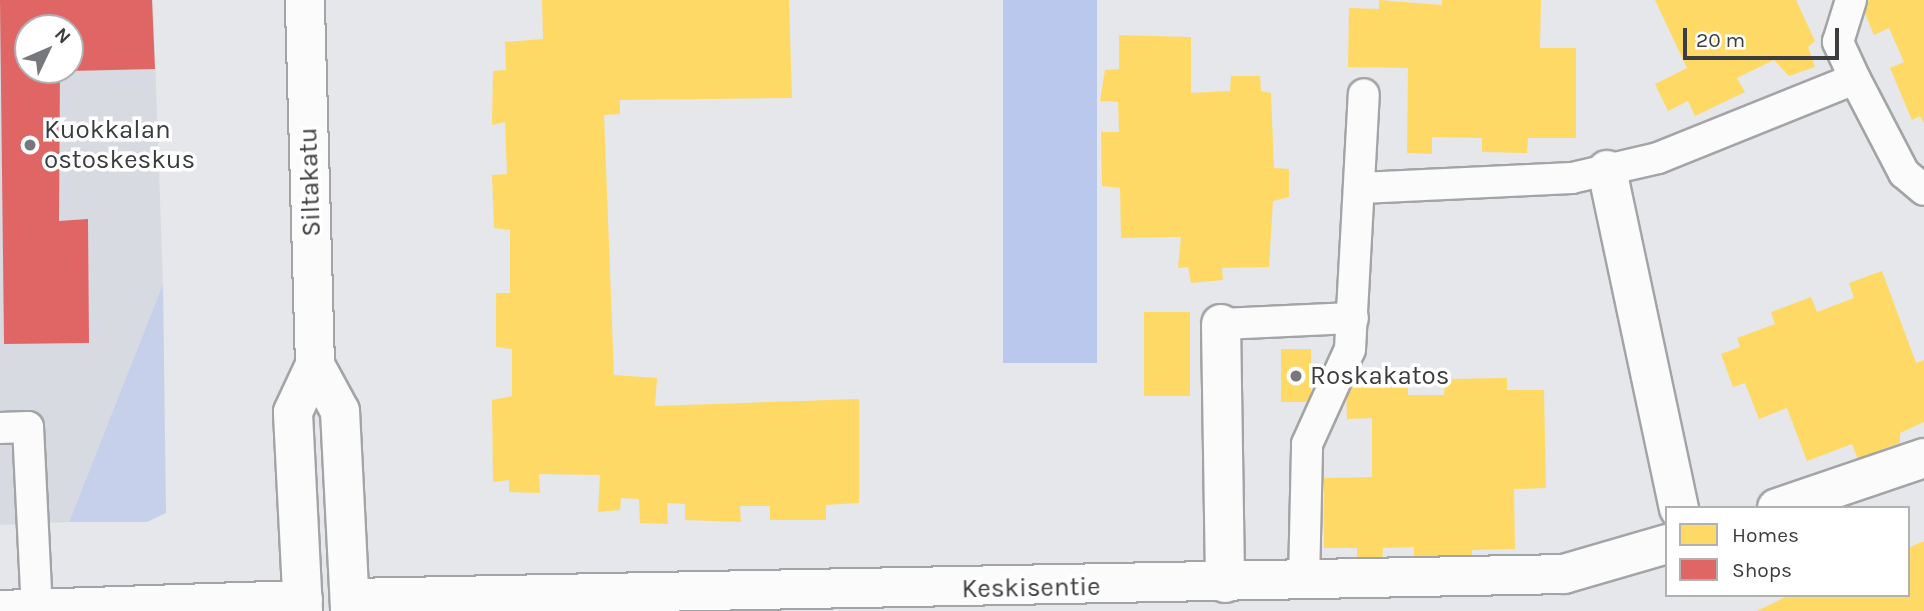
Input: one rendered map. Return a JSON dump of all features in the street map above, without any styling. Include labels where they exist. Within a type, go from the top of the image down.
[{"type":"street","name":"Siltakatu","points":[[303,605],[293,412],[315,365],[305,0]]},
{"type":"street","points":[[1607,170],[1679,506]]},
{"type":"street","points":[[1221,324],[1225,583]]},
{"type":"street","name":"Siltakatu","points":[[315,365],[340,411],[350,604]]},
{"type":"street","points":[[1783,506],[1924,458]]},
{"type":"street","name":"Keskisentie","points":[[0,610],[350,604],[1039,600],[1225,583],[1564,574],[1665,545]]},
{"type":"lane","points":[[1851,0],[1838,42],[1855,79],[1917,178]]},
{"type":"lane","points":[[1361,188],[1572,178],[1658,158],[1855,79]]},
{"type":"lane","points":[[1304,581],[1307,444],[1350,349],[1361,188],[1364,94]]},
{"type":"lane","points":[[1221,324],[1353,318]]},
{"type":"lane","points":[[0,428],[28,427],[37,608]]},
{"type":"shaded area","points":[[0,0],[153,0],[163,284],[69,522],[0,525]]},
{"type":"shaded area","points":[[1003,0],[1097,0],[1097,363],[1003,363]]},
{"type":"shaded area","points":[[163,284],[166,513],[147,522],[69,522]]},
{"type":"building: Homes","points":[[542,0],[789,0],[792,98],[620,100],[620,114],[604,115],[614,375],[657,378],[655,406],[859,399],[859,503],[826,505],[826,520],[770,520],[770,506],[740,506],[741,522],[685,520],[685,504],[667,503],[668,524],[640,523],[639,499],[621,498],[620,510],[598,512],[600,475],[539,474],[540,493],[509,492],[509,480],[493,482],[492,400],[512,396],[512,349],[496,347],[496,293],[510,293],[510,230],[494,228],[492,175],[507,174],[505,122],[492,125],[493,71],[506,70],[505,42],[543,39]]},
{"type":"building: Homes","points":[[1379,0],[1442,5],[1442,0],[1541,0],[1540,48],[1576,48],[1576,138],[1528,138],[1527,153],[1482,152],[1482,138],[1432,137],[1432,154],[1407,153],[1408,68],[1348,67],[1349,8],[1379,9]]},
{"type":"building: Homes","points":[[1655,0],[1796,0],[1815,41],[1808,47],[1815,67],[1789,76],[1774,60],[1737,78],[1745,92],[1695,116],[1688,101],[1668,111],[1655,84],[1687,68]]},
{"type":"building: Homes","points":[[1870,0],[1924,0],[1924,124],[1920,116],[1912,120],[1890,68],[1904,62],[1889,28],[1874,35],[1861,4]]},
{"type":"building: Homes","points":[[1119,35],[1191,37],[1191,93],[1230,91],[1231,76],[1260,76],[1261,91],[1271,93],[1274,168],[1289,169],[1289,197],[1273,201],[1269,267],[1222,268],[1223,280],[1191,283],[1188,267],[1178,268],[1181,237],[1121,238],[1120,188],[1102,186],[1101,132],[1119,132],[1118,102],[1100,101],[1105,70],[1119,69]]},
{"type":"building: Homes","points":[[1882,271],[1916,363],[1924,360],[1924,422],[1900,433],[1900,443],[1858,459],[1852,444],[1807,461],[1787,408],[1759,419],[1745,383],[1733,387],[1721,354],[1740,347],[1737,338],[1775,324],[1771,312],[1811,297],[1817,312],[1854,298],[1849,283]]},
{"type":"building: Homes","points":[[1144,312],[1190,312],[1190,396],[1144,396]]},
{"type":"building: Homes","name":"Roskakatos","points":[[1281,349],[1311,349],[1311,402],[1281,402]]},
{"type":"building: Homes","points":[[1507,378],[1507,390],[1544,390],[1546,488],[1514,489],[1515,549],[1472,550],[1472,563],[1414,565],[1414,547],[1383,548],[1382,564],[1357,564],[1357,548],[1324,548],[1324,478],[1372,477],[1372,418],[1347,419],[1346,381],[1408,380],[1408,395],[1444,395],[1445,379]]},
{"type":"building: Homes","points":[[1924,541],[1924,611],[1757,611],[1786,597],[1910,597],[1910,547]]},
{"type":"building: Shops","name":"Kuokkalan ostoskeskus","points":[[0,0],[152,0],[155,69],[84,71],[84,14],[14,14],[14,84],[60,84],[59,221],[88,219],[89,343],[4,344]]},
{"type":"place","name":"Kuokkalan ostoskeskus","points":[[30,145]]},
{"type":"place","name":"Roskakatos","points":[[1296,376]]}]
